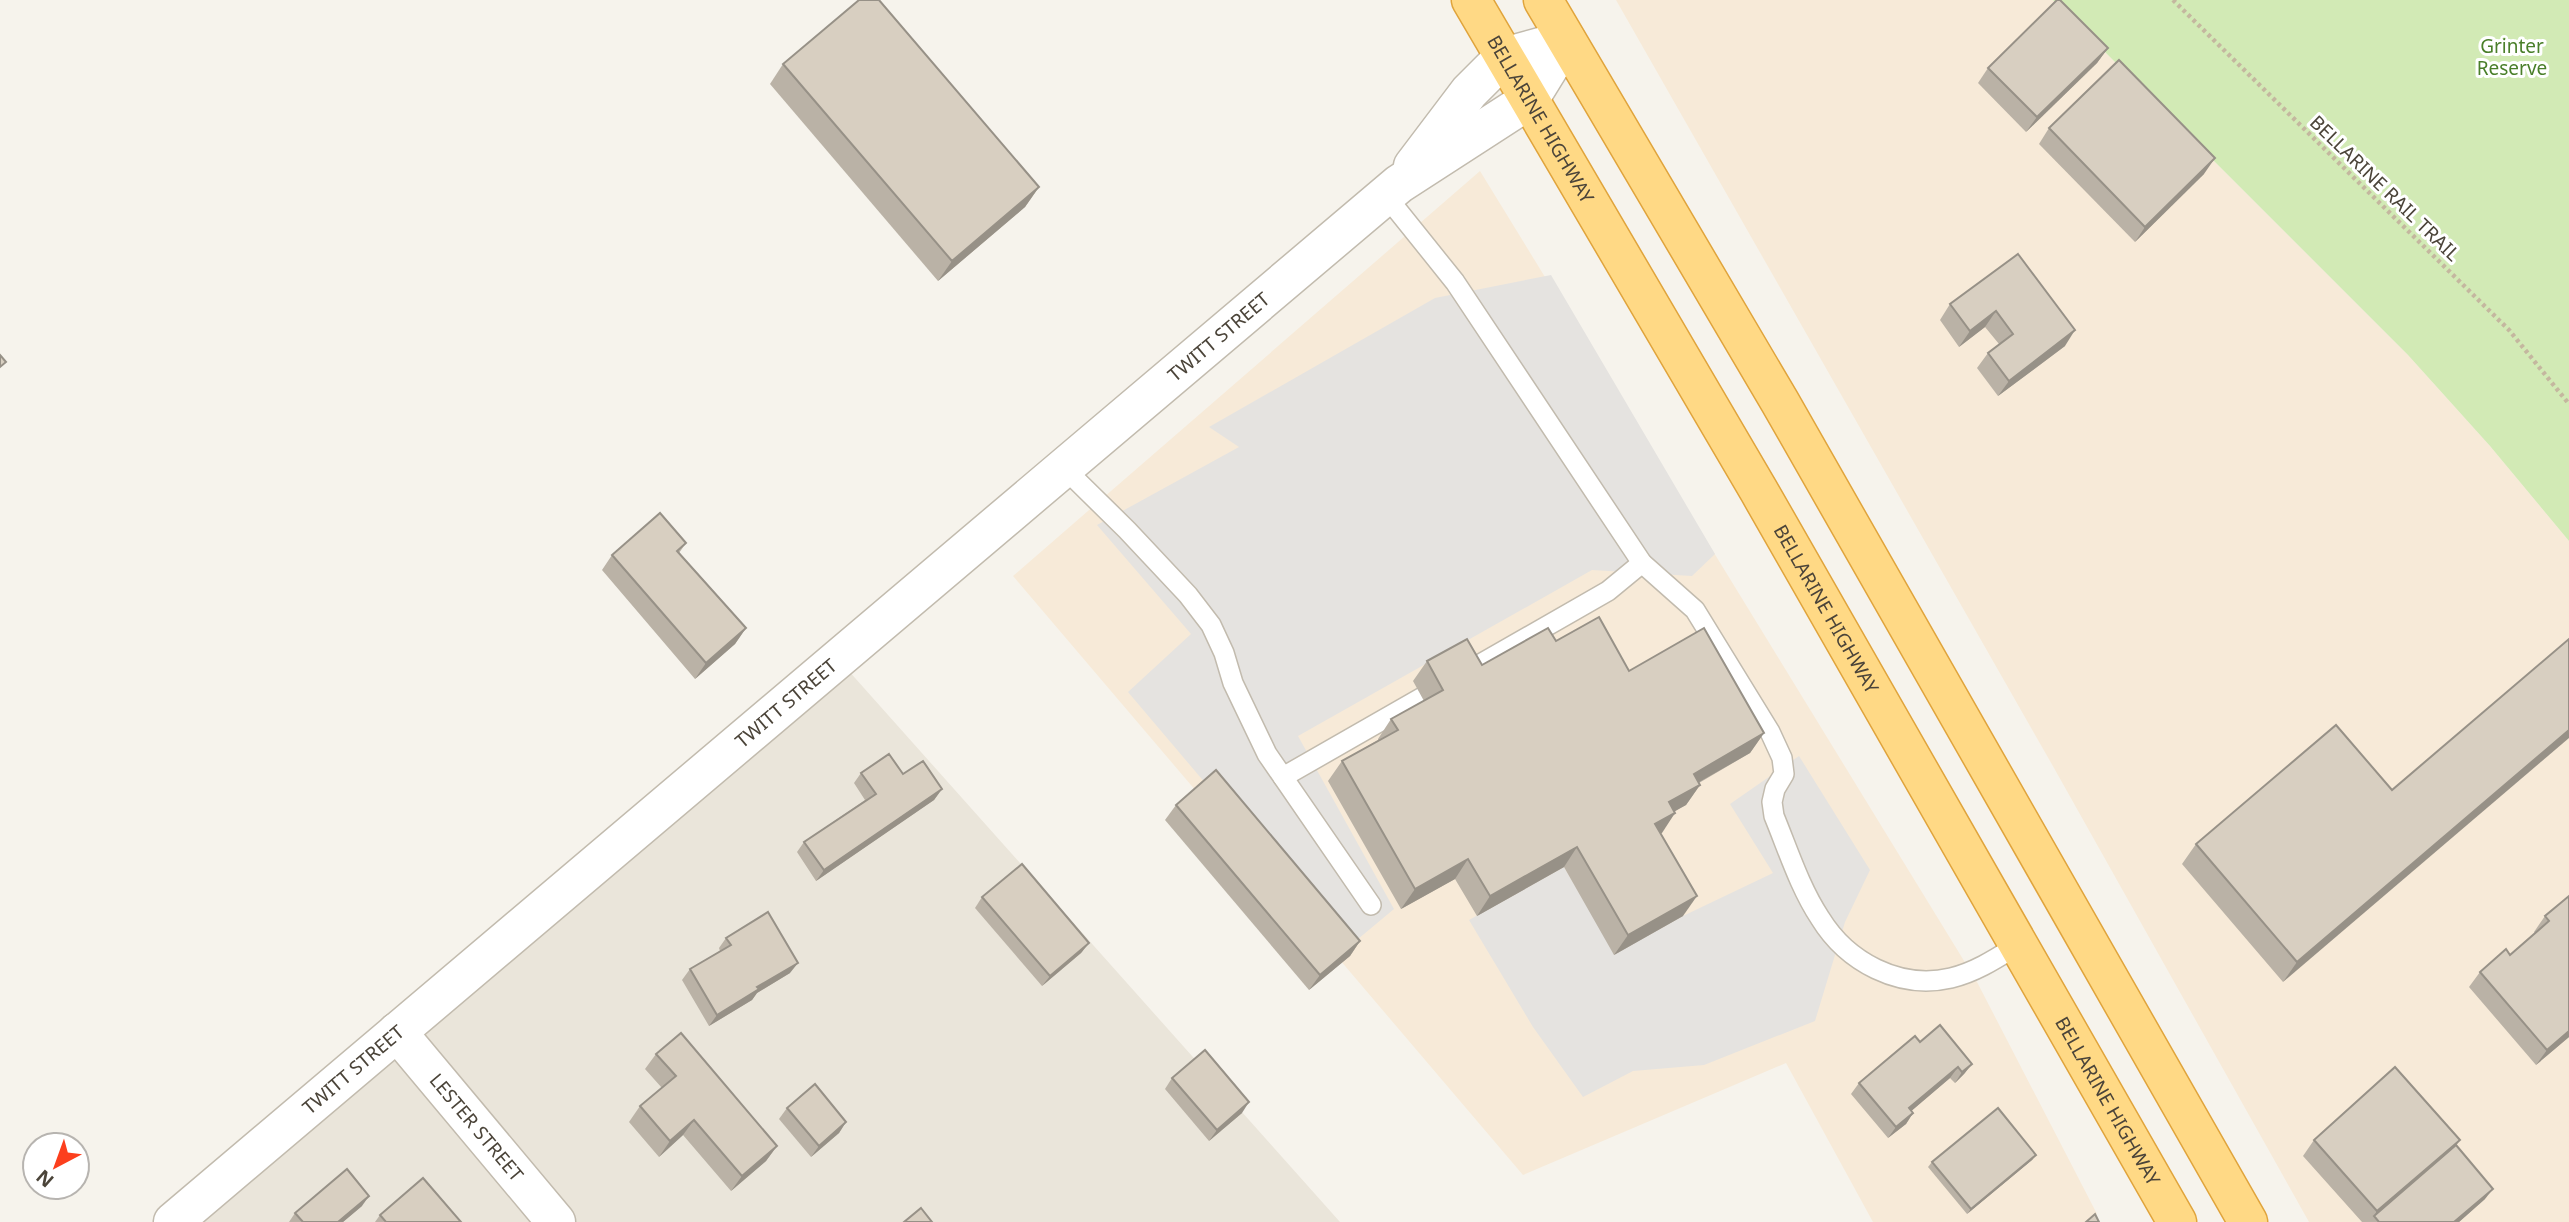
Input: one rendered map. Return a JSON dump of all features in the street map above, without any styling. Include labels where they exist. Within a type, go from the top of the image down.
[{"type":"highway","name":"BELLARINE HIGHWAY","points":[[1471,0],[1759,491],[2177,1222]]},
{"type":"highway","points":[[1543,0],[1794,427],[2248,1222]]},
{"type":"street","name":"TWITT STREET","points":[[1393,190],[1469,92],[1504,57],[1566,40]]},
{"type":"street","name":"TWITT STREET","points":[[173,1222],[1393,190],[1529,100],[1566,40]]},
{"type":"street","name":"LESTER STREET","points":[[397,1032],[556,1222]]},
{"type":"lane","points":[[1393,190],[1642,563],[1695,610],[1770,732],[1782,758],[1783,774],[1772,802],[1774,816],[1818,916],[1833,938],[1855,958],[1886,973],[1917,982],[1950,978],[1978,969],[2018,946]]},
{"type":"lane","points":[[1064,468],[1188,595],[1211,625],[1224,653],[1233,683],[1267,754],[1371,905]]},
{"type":"lane","points":[[1283,777],[1608,591],[1642,563]]},
{"type":"path","name":"BELLARINE RAIL TRAIL","points":[[2173,0],[2509,330],[2569,404]]},
{"type":"shaded area","points":[[1616,0],[2053,0],[2408,355],[2490,446],[2569,541],[2569,1222],[2309,1222],[2054,768]]},
{"type":"shaded area","points":[[1480,171],[1977,982],[2097,1214],[2087,1222],[1873,1222],[1786,1063],[1523,1175],[1013,576]]},
{"type":"shaded area","points":[[1551,275],[1715,554],[1692,576],[1592,570],[1298,736],[1394,909],[1346,949],[1128,692],[1191,634],[1097,525],[1239,447],[1209,427],[1435,298]]},
{"type":"shaded area","points":[[839,660],[1340,1222],[173,1222]]},
{"type":"shaded area","points":[[1799,756],[1870,870],[1845,922],[1815,1021],[1704,1065],[1633,1071],[1583,1097],[1533,1027],[1469,920],[1564,867],[1615,954],[1683,916],[1773,873],[1730,804]]},
{"type":"green space","name":"Grinter Reserve","points":[[2053,0],[2569,0],[2569,541],[2490,446],[2408,355]]},
{"type":"building","points":[[859,0],[879,0],[1039,187],[952,261],[783,64]]},
{"type":"building","points":[[2057,0],[2108,48],[2037,117],[1988,68]]},
{"type":"building","points":[[2119,60],[2215,158],[2145,227],[2049,128]]},
{"type":"building","points":[[2018,254],[2075,330],[2009,381],[1988,353],[2013,334],[1996,311],[1970,331],[1950,304]]},
{"type":"building","points":[[0,355],[6,362],[0,367]]},
{"type":"building","points":[[660,513],[686,543],[677,551],[746,628],[706,663],[612,555]]},
{"type":"building","points":[[1599,617],[1629,671],[1704,628],[1764,733],[1694,774],[1700,785],[1669,802],[1675,813],[1655,824],[1697,896],[1628,935],[1577,847],[1490,896],[1468,859],[1415,889],[1342,761],[1398,730],[1391,719],[1443,690],[1427,661],[1467,639],[1482,665],[1548,628],[1556,641]]},
{"type":"building","points":[[2569,639],[2569,730],[2297,962],[2196,844],[2336,725],[2392,790]]},
{"type":"building","points":[[889,754],[903,774],[923,761],[942,789],[824,870],[804,842],[876,794],[861,773]]},
{"type":"building","points":[[1216,770],[1360,941],[1320,975],[1176,805]]},
{"type":"building","points":[[1022,864],[1089,943],[1050,976],[982,897]]},
{"type":"building","points":[[2569,896],[2569,1031],[2547,1050],[2480,972],[2506,949],[2510,955],[2549,921],[2545,916]]},
{"type":"building","points":[[768,912],[798,963],[717,1015],[690,969],[731,945],[726,938]]},
{"type":"building","points":[[1940,1025],[1972,1064],[1962,1072],[1958,1067],[1909,1108],[1913,1113],[1896,1127],[1859,1083],[1915,1036],[1920,1042]]},
{"type":"building","points":[[681,1033],[777,1146],[742,1176],[694,1120],[670,1141],[640,1106],[676,1076],[656,1054]]},
{"type":"building","points":[[1205,1050],[1249,1102],[1217,1130],[1172,1078]]},
{"type":"building","points":[[2395,1067],[2460,1140],[2377,1211],[2314,1140]]},
{"type":"building","points":[[815,1084],[846,1122],[819,1146],[787,1108]]},
{"type":"building","points":[[1998,1108],[2036,1155],[1971,1209],[1932,1162]]},
{"type":"building","points":[[2456,1145],[2493,1189],[2454,1222],[2379,1222],[2374,1216]]},
{"type":"building","points":[[347,1169],[369,1196],[338,1222],[303,1222],[295,1213]]},
{"type":"building","points":[[423,1178],[461,1222],[386,1222],[380,1215]]},
{"type":"building","points":[[921,1208],[932,1222],[904,1222]]},
{"type":"building","points":[[2095,1214],[2099,1222],[2086,1222]]}]
